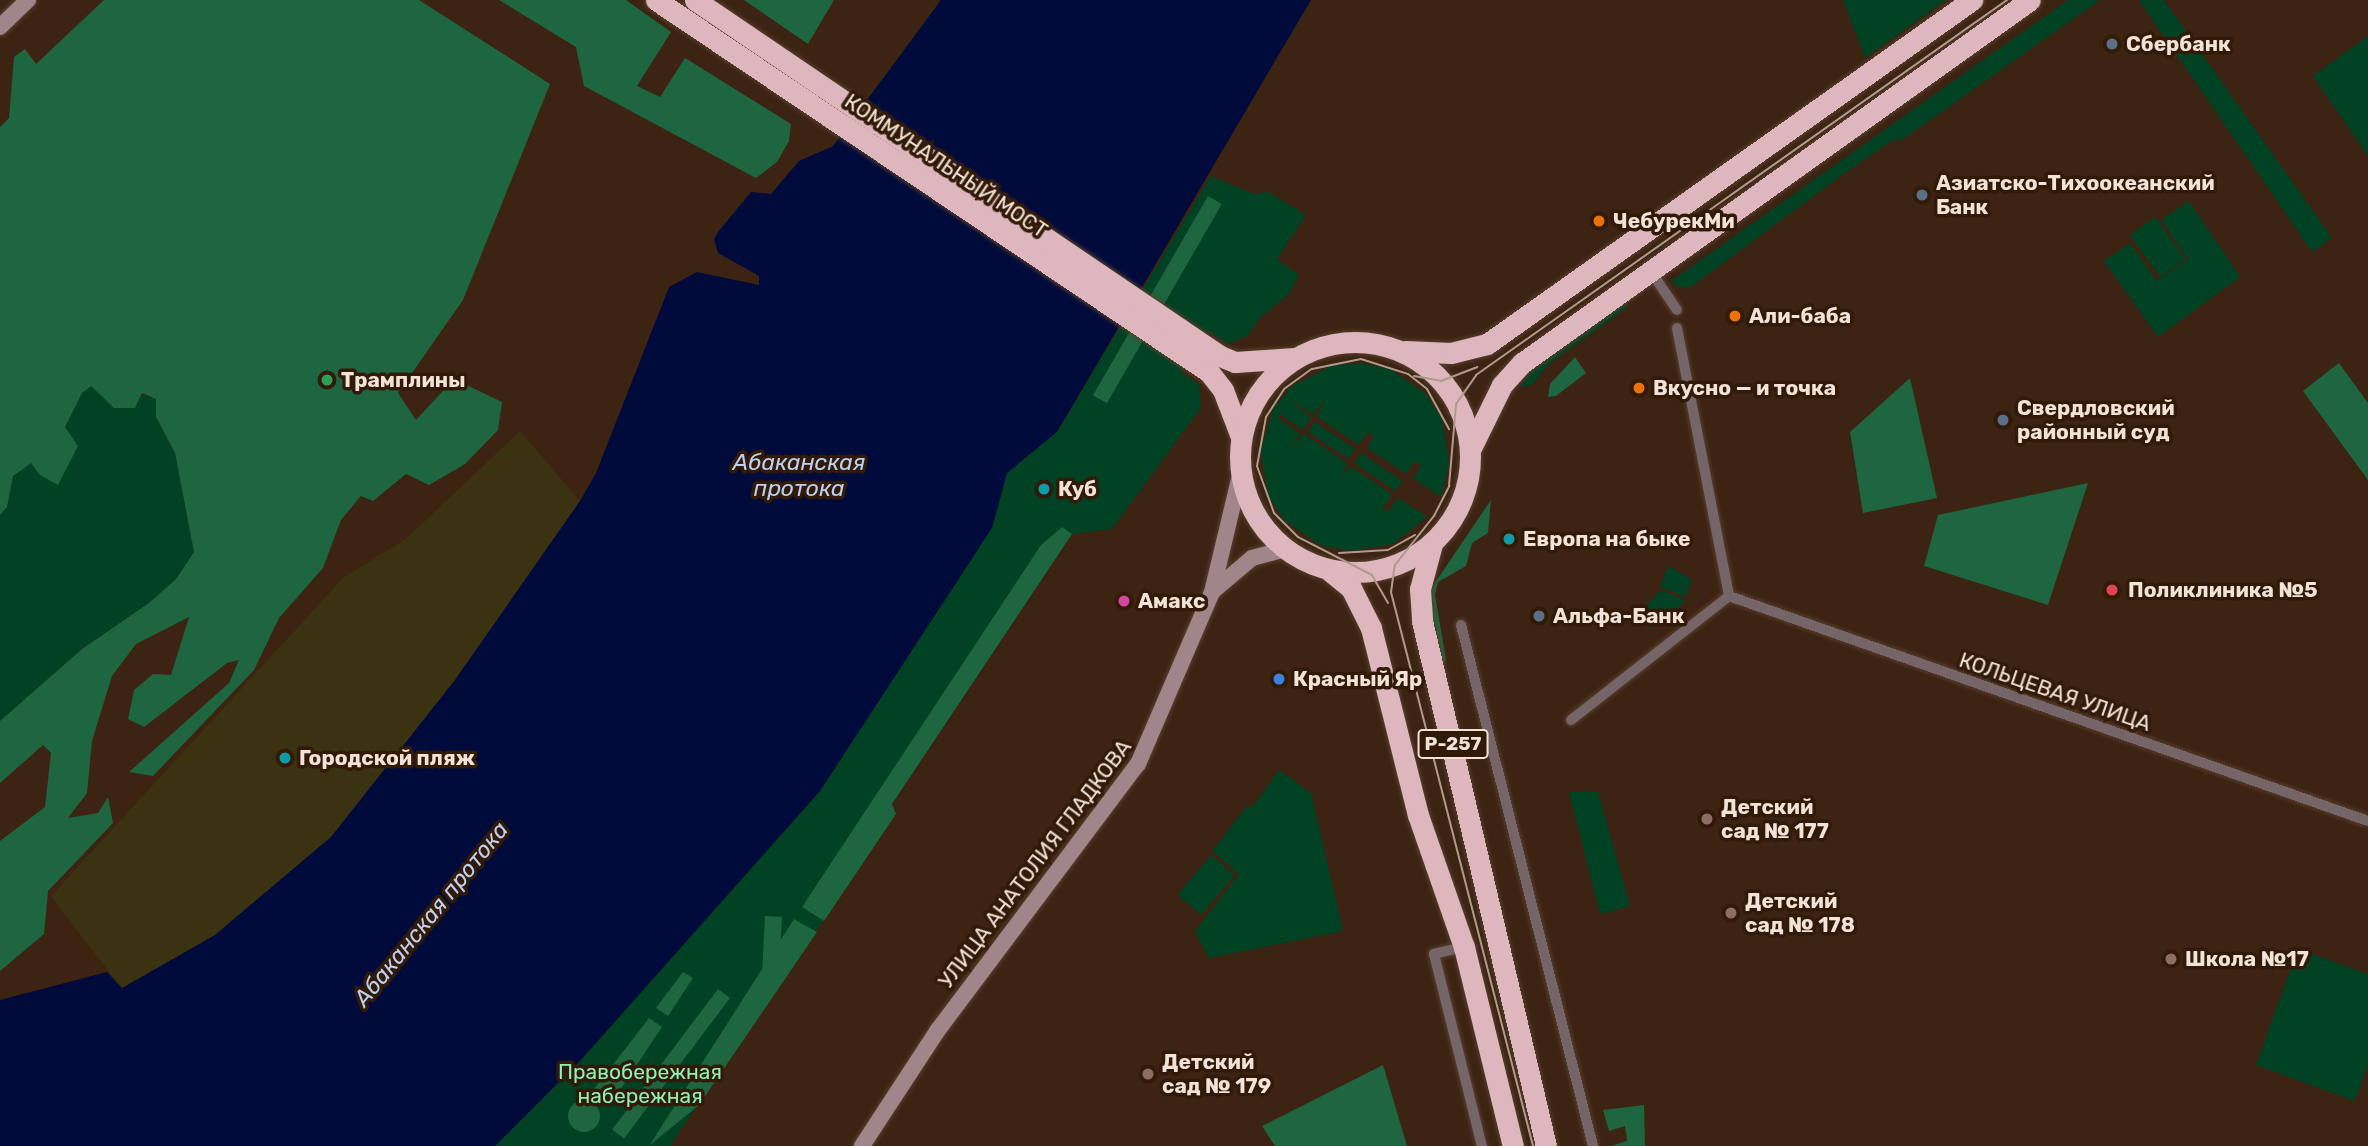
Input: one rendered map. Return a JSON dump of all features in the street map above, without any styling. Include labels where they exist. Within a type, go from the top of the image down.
[{"type":"highway","name":"КОММУНАЛЬНЫЙ МОСТ","points":[[656,0],[1214,364]]},
{"type":"highway","name":"КОММУНАЛЬНЫЙ МОСТ","points":[[695,0],[1214,364]]},
{"type":"highway","points":[[1399,351],[1451,353],[1487,344],[1972,0]]},
{"type":"highway","points":[[1470,450],[1502,385],[1522,363],[2030,0]]},
{"type":"highway","name":"Р-257","points":[[1513,1146],[1464,947],[1418,815],[1371,628],[1351,588],[1328,569],[1286,549],[1258,520],[1241,471],[1241,437],[1267,383],[1297,358],[1345,342],[1399,351],[1427,367],[1449,390],[1464,419],[1470,450],[1465,492],[1457,512],[1432,544],[1420,589],[1422,621],[1546,1146]]},
{"type":"highway","points":[[1241,437],[1214,364],[1297,358]]},
{"type":"highway","name":"Р-257","points":[[1328,569],[1383,569],[1432,544]]},
{"type":"main road","points":[[0,27],[28,0]]},
{"type":"main road","name":"УЛИЦА АНАТОЛИЯ ГЛАДКОВА","points":[[862,1146],[954,1008],[1139,764],[1212,592],[1241,471]]},
{"type":"main road","points":[[1212,592],[1252,558],[1286,549]]},
{"type":"street","points":[[1650,270],[1677,310]]},
{"type":"street","points":[[1571,720],[1729,596],[1677,328]]},
{"type":"street","name":"КОЛЬЦЕВАЯ УЛИЦА","points":[[1729,596],[2368,821]]},
{"type":"street","points":[[1461,625],[1593,1146]]},
{"type":"street","points":[[1464,947],[1434,954],[1482,1146]]},
{"type":"green space","points":[[104,0],[419,0],[550,84],[463,300],[398,393],[416,420],[454,379],[502,402],[498,430],[465,464],[429,485],[406,474],[373,501],[361,496],[341,520],[323,568],[279,618],[254,670],[153,776],[129,772],[229,683],[239,660],[227,663],[144,727],[128,719],[134,690],[153,674],[171,675],[189,617],[136,644],[112,676],[92,741],[87,793],[68,818],[98,813],[108,797],[113,823],[48,891],[44,934],[0,971],[0,841],[45,807],[51,753],[43,745],[0,783],[0,721],[82,649],[149,603],[176,579],[194,552],[175,453],[156,417],[156,399],[142,393],[135,408],[114,408],[91,386],[82,393],[65,427],[78,446],[58,485],[40,475],[31,463],[13,476],[7,507],[0,515],[0,127],[9,118],[14,57],[25,49],[36,64]]},
{"type":"green space","points":[[499,0],[626,0],[671,32],[637,86],[660,97],[685,58],[791,124],[789,141],[777,162],[756,178],[584,86],[576,47]]},
{"type":"green space","points":[[744,0],[834,0],[808,44]]},
{"type":"green space","points":[[1843,0],[1946,0],[1865,58]]},
{"type":"green space","points":[[2068,0],[2100,0],[1902,140],[1893,140],[1841,176],[1692,286],[1679,288],[1671,281]]},
{"type":"green space","points":[[2139,0],[2164,0],[2332,238],[2312,252]]},
{"type":"green space","points":[[2368,36],[2368,156],[2313,76]]},
{"type":"green space","name":"Правобережная набережная","points":[[1211,176],[1254,194],[1268,192],[1306,215],[1277,259],[1299,275],[1289,294],[1261,317],[1247,336],[1228,344],[1207,331],[1181,372],[1199,384],[1201,408],[1112,529],[1072,534],[892,804],[896,814],[670,1146],[495,1146],[580,1061],[820,791],[992,528],[1007,473],[1057,432]]},
{"type":"green space","points":[[1208,196],[1222,204],[1107,403],[1093,395]]},
{"type":"green space","points":[[2189,201],[2240,277],[2158,337],[2104,261],[2130,243],[2157,281],[2188,259],[2161,220]]},
{"type":"green space","points":[[2155,217],[2186,259],[2160,277],[2130,235]]},
{"type":"green space","points":[[1628,301],[1627,308],[1548,365],[1532,385],[1520,387],[1535,365]]},
{"type":"green space","points":[[1575,357],[1586,373],[1556,396],[1548,397],[1550,384]]},
{"type":"green space","points":[[1361,363],[1390,369],[1426,394],[1442,419],[1449,463],[1441,497],[1413,478],[1421,466],[1415,461],[1406,474],[1367,448],[1374,437],[1368,432],[1359,445],[1317,417],[1325,399],[1313,415],[1289,399],[1311,418],[1303,430],[1280,414],[1277,417],[1300,434],[1290,449],[1304,434],[1348,464],[1340,477],[1351,467],[1392,494],[1383,508],[1388,512],[1398,498],[1427,517],[1393,544],[1349,551],[1320,545],[1284,520],[1268,495],[1261,451],[1273,409],[1292,386],[1331,366]]},
{"type":"green space","points":[[2339,363],[2368,403],[2368,480],[2303,391]]},
{"type":"green space","points":[[1910,378],[1937,498],[1863,513],[1850,432]]},
{"type":"green space","points":[[91,386],[156,398],[156,417],[175,453],[194,552],[176,579],[149,603],[82,649],[0,721],[0,515],[7,507],[13,476],[65,427],[82,393]]},
{"type":"green space","points":[[1315,422],[1355,449],[1348,459],[1308,432]]},
{"type":"green space","points":[[1361,453],[1402,481],[1396,491],[1354,463]]},
{"type":"green space","points":[[2088,483],[2048,605],[1924,566],[1938,515]]},
{"type":"green space","points":[[1491,500],[1488,533],[1472,543],[1466,566],[1438,582],[1435,595],[1446,660],[1443,664],[1428,593]]},
{"type":"green space","points":[[1062,527],[1072,534],[892,804],[896,814],[824,921],[802,907],[1041,545]]},
{"type":"green space","points":[[1668,566],[1692,580],[1685,597],[1660,587]]},
{"type":"green space","points":[[1661,590],[1686,601],[1650,629],[1638,614]]},
{"type":"green space","points":[[1279,770],[1311,793],[1343,931],[1209,958],[1195,931],[1239,874],[1212,851],[1248,805],[1252,808]]},
{"type":"green space","points":[[1569,792],[1598,792],[1630,906],[1600,914]]},
{"type":"green space","points":[[1211,855],[1235,875],[1201,915],[1178,895]]},
{"type":"green space","points":[[765,916],[782,917],[778,990],[761,989]]},
{"type":"green space","points":[[794,919],[817,932],[699,1105],[649,1146]]},
{"type":"green space","points":[[2298,949],[2368,974],[2368,1065],[2355,1101],[2256,1065]]},
{"type":"green space","points":[[683,972],[693,978],[668,1016],[656,1008]]},
{"type":"green space","points":[[718,989],[730,998],[624,1139],[612,1130]]},
{"type":"green space","points":[[649,1018],[662,1027],[612,1102],[594,1089]]},
{"type":"green space","points":[[1383,1065],[1407,1146],[1275,1146],[1262,1126]]},
{"type":"green space","points":[[584,1100],[595,1105],[600,1116],[595,1127],[584,1132],[573,1127],[568,1116],[573,1105]]},
{"type":"green space","points":[[1644,1105],[1645,1146],[1611,1146],[1627,1141],[1625,1126],[1609,1131],[1603,1110]]},
{"type":"sand","name":"Городской пляж","points":[[520,431],[580,501],[455,680],[331,837],[215,935],[122,989],[51,896],[344,577],[406,539]]},
{"type":"water","name":"Абаканская протока","points":[[941,0],[1311,0],[1057,432],[1007,473],[992,528],[820,791],[580,1061],[495,1146],[0,1146],[0,1000],[107,972],[122,988],[215,935],[331,837],[455,680],[580,501],[596,473],[669,287],[697,272],[759,285],[759,276],[718,253],[714,239],[718,232],[751,192],[771,194],[799,161],[833,146]]},
{"type":"tram line","points":[[1533,1146],[1391,592],[1395,565],[1434,516],[1449,486],[1456,404],[1476,375],[2007,0]]},
{"type":"tram line","points":[[1388,603],[1372,575],[1298,537],[1274,513],[1257,466],[1266,417],[1284,389],[1312,369],[1361,359],[1408,374],[1427,389],[1449,429]]},
{"type":"tram line","points":[[1414,376],[1441,381],[1477,367]]},
{"type":"tram line","points":[[1339,553],[1388,550],[1415,535]]},
{"type":"place","name":"Сбербанк","points":[[2112,44]]},
{"type":"place","name":"Азиатско-Тихоокеанский Банк","points":[[1922,195]]},
{"type":"place","name":"ЧебурекМи","points":[[1599,221]]},
{"type":"place","name":"Али-баба","points":[[1735,316]]},
{"type":"place","name":"Трамплины","points":[[327,380]]},
{"type":"place","name":"Вкусно — и точка","points":[[1639,388]]},
{"type":"place","name":"Свердловский районный суд","points":[[2003,420]]},
{"type":"place","name":"Куб","points":[[1044,489]]},
{"type":"place","name":"Европа на быке","points":[[1509,539]]},
{"type":"place","name":"Поликлиника №5","points":[[2112,590]]},
{"type":"place","name":"Амакс","points":[[1124,601]]},
{"type":"place","name":"Альфа-Банк","points":[[1539,616]]},
{"type":"place","name":"Красный Яр","points":[[1279,679]]},
{"type":"place","name":"Городской пляж","points":[[285,758]]},
{"type":"place","name":"Детский сад № 177","points":[[1707,819]]},
{"type":"place","name":"Детский сад № 178","points":[[1731,913]]},
{"type":"place","name":"Школа №17","points":[[2171,959]]},
{"type":"place","name":"Детский сад № 179","points":[[1148,1074]]}]
